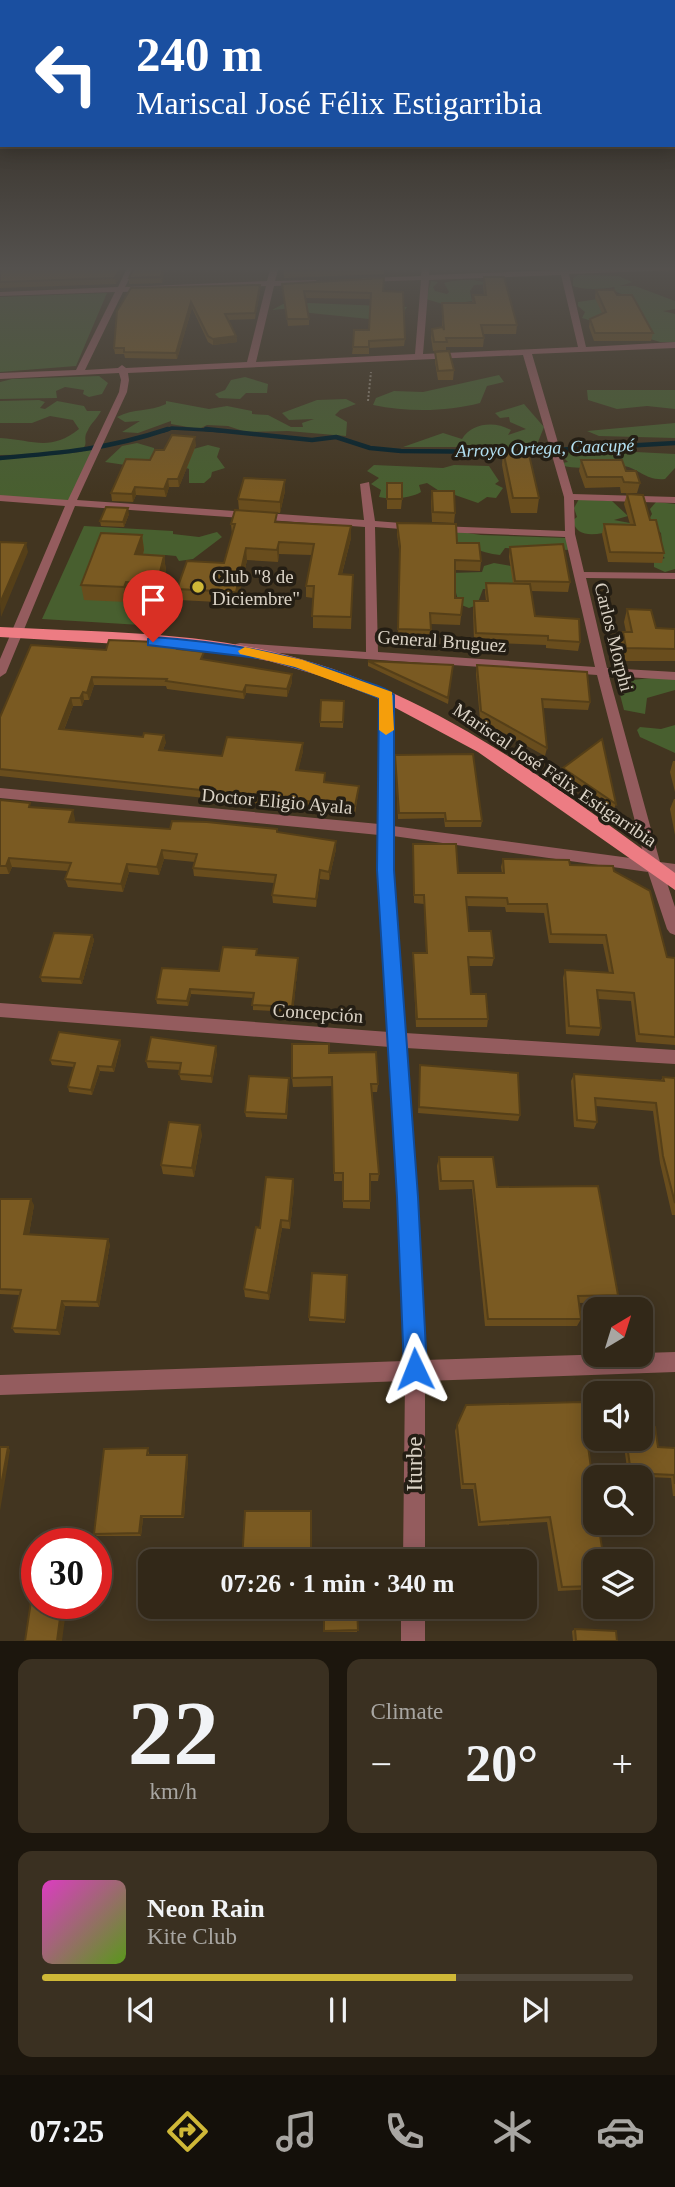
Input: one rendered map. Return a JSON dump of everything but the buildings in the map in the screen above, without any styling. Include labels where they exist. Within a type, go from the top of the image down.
[{"type":"main road","name":"Mariscal José Félix Estigarribia","points":[[8,632],[207,645],[298,663],[387,695],[464,736],[675,883]]},
{"type":"street","points":[[80,370],[94,343]]},
{"type":"street","points":[[251,363],[256,343]]},
{"type":"street","points":[[419,356],[420,343]]},
{"type":"street","points":[[581,343],[583,350]]},
{"type":"street","points":[[0,376],[122,368],[675,345]]},
{"type":"street","name":"Carlos Morphi","points":[[527,352],[569,497],[570,534],[602,671],[654,867],[675,929]]},
{"type":"street","points":[[0,673],[8,632],[124,392],[122,368]]},
{"type":"street","points":[[365,484],[370,526],[372,656]]},
{"type":"street","points":[[569,497],[675,500]]},
{"type":"street","points":[[0,498],[370,526],[570,534]]},
{"type":"street","points":[[580,575],[675,576]]},
{"type":"street","name":"General Bruguez","points":[[207,645],[675,676]]},
{"type":"street","name":"Iturbe","points":[[387,695],[386,870],[415,1369],[414,1549]]},
{"type":"street","name":"Doctor Eligio Ayala","points":[[0,793],[386,830],[675,870]]},
{"type":"street","name":"Concepción","points":[[0,1010],[397,1040],[675,1057]]},
{"type":"street","points":[[0,1385],[675,1362]]},
{"type":"street","points":[[413,1619],[413,1641]]},
{"type":"path","points":[[368,401],[373,358]]},
{"type":"green space","points":[[0,343],[86,343],[76,366],[0,372]]},
{"type":"green space","points":[[499,375],[504,382],[487,386],[480,403],[426,410],[373,405],[376,398],[394,391],[423,392]]},
{"type":"green space","points":[[99,376],[108,383],[102,394],[89,397],[83,394],[84,390],[65,387],[56,391],[57,398],[0,399],[0,382],[12,379]]},
{"type":"green space","points":[[245,377],[268,384],[267,393],[246,393],[240,399],[219,398],[215,394],[225,390],[231,380]]},
{"type":"green space","points":[[587,390],[675,390],[675,409],[647,406],[617,409],[588,400]]},
{"type":"green space","points":[[346,399],[356,404],[340,410],[335,415],[347,422],[346,436],[288,431],[246,432],[228,426],[207,425],[199,429],[171,424],[171,421],[138,433],[122,432],[140,421],[125,422],[117,417],[160,406],[166,404],[166,401],[209,409],[227,406],[252,411],[252,414],[268,415],[291,427],[303,427],[302,423],[314,419],[289,420],[282,413],[317,400]]},
{"type":"green space","points":[[0,401],[45,402],[40,408],[45,409],[57,401],[84,406],[87,411],[101,411],[86,434],[85,446],[71,453],[81,452],[98,443],[72,501],[0,498],[0,458],[64,454],[0,455],[0,438],[50,442],[69,436],[79,429],[73,420],[50,416],[32,423],[0,423]]},
{"type":"green space","points":[[524,404],[544,427],[536,447],[403,447],[443,433],[462,439],[466,433],[478,426],[492,424],[505,427],[511,430],[508,435],[526,429],[510,422],[509,417],[500,418],[495,413]]},
{"type":"green space","points":[[675,423],[675,438],[599,436],[587,431]]},
{"type":"green space","points":[[137,443],[154,448],[155,456],[146,468],[105,462],[122,446]]},
{"type":"green space","points":[[208,445],[220,448],[217,457],[225,468],[212,472],[211,477],[204,483],[189,483],[189,469],[184,467],[179,453]]},
{"type":"green space","points":[[577,449],[675,454],[675,468],[665,479],[658,479],[624,466],[564,466],[562,463],[568,462],[564,458],[565,454]]},
{"type":"green space","points":[[374,465],[443,468],[454,465],[489,466],[499,481],[495,484],[503,488],[496,498],[487,497],[478,503],[455,495],[447,496],[427,483],[419,485],[421,492],[412,496],[384,498],[379,497],[381,490],[371,484],[379,478],[367,471]]},
{"type":"green space","points":[[579,499],[612,501],[628,516],[614,520],[635,524],[599,534],[582,533],[573,520],[577,517],[574,508]]},
{"type":"green space","points":[[656,502],[675,504],[675,569],[665,572],[654,567],[654,562],[665,558],[653,545],[662,543],[661,533],[648,521],[652,514],[650,509]]},
{"type":"green space","points":[[84,526],[173,531],[173,534],[199,537],[217,532],[222,537],[193,559],[179,561],[176,556],[165,555],[141,625],[42,619]]},
{"type":"green space","points":[[441,529],[481,535],[566,538],[570,550],[505,548],[500,555],[493,554],[441,539]]},
{"type":"green space","points":[[494,563],[522,568],[521,583],[506,590],[483,589],[477,605],[469,608],[459,604],[455,589],[450,586],[451,573],[482,572],[484,566]]},
{"type":"green space","points":[[675,678],[675,690],[647,698],[645,714],[624,710],[618,687],[622,681]]},
{"type":"green space","points":[[675,725],[675,753],[640,737],[637,730],[640,727],[661,729]]},
{"type":"waterway","name":"Arroyo Ortega, Caacupé","points":[[163,431],[172,428],[224,431]]},
{"type":"waterway","name":"Arroyo Ortega, Caacupé","points":[[0,458],[85,449],[168,429]]},
{"type":"waterway","name":"Arroyo Ortega, Caacupé","points":[[206,429],[312,440],[336,437],[370,448],[401,451],[509,452]]},
{"type":"waterway","name":"Arroyo Ortega, Caacupé","points":[[520,452],[675,443]]},
{"type":"slow traffic","points":[[245,651],[298,663],[387,695],[386,730]]},
{"type":"place","name":"Club \"8 de Diciembre\"","points":[[198,587]]},
{"type":"route","points":[[153,642],[207,645],[268,655],[330,673],[387,695],[386,870],[408,1197],[415,1369]]}]
